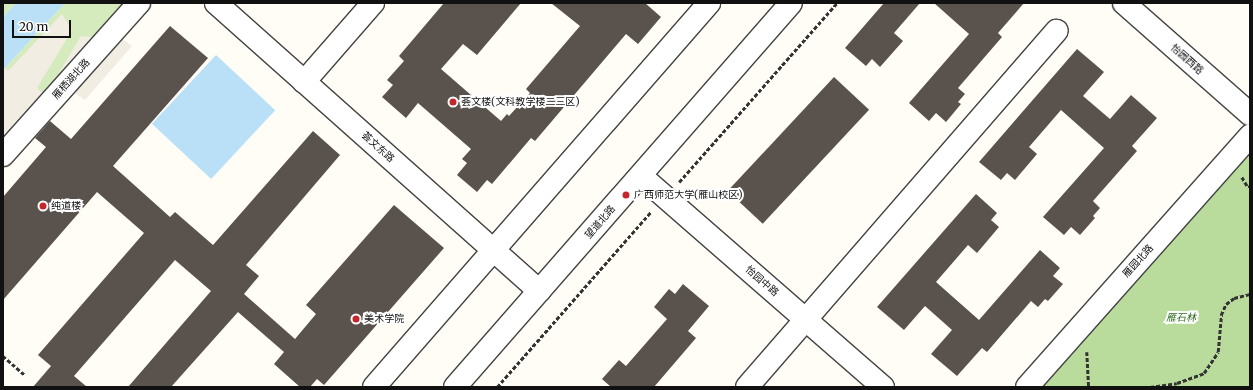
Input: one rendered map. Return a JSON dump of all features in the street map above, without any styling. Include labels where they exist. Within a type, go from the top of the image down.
[{"type":"street","name":"雁栖湖北路","points":[[3,155],[139,3]]},
{"type":"street","name":"荟文东路","points":[[216,3],[539,291]]},
{"type":"street","points":[[304,82],[373,3]]},
{"type":"street","points":[[374,387],[709,3]]},
{"type":"street","name":"望道北路","points":[[455,387],[791,3]]},
{"type":"street","name":"怡园西路","points":[[1124,3],[1250,114]]},
{"type":"street","points":[[747,387],[1057,31]]},
{"type":"street","name":"雁园北路","points":[[1027,387],[1250,136]]},
{"type":"street","name":"怡园中路","points":[[641,176],[883,387]]},
{"type":"path","points":[[1150,387],[1177,383],[1204,373],[1218,352],[1221,315],[1226,304],[1234,298],[1250,294]]},
{"type":"path","points":[[1086,321],[1089,387]]},
{"type":"path","points":[[3,356],[25,375]]},
{"type":"green space","points":[[3,3],[16,3],[3,17]]},
{"type":"green space","points":[[65,3],[139,3],[3,155],[3,70]]},
{"type":"green space","name":"雁石林","points":[[1250,136],[1250,387],[1027,387]]},
{"type":"shaded area","points":[[62,14],[72,30],[37,88],[45,96],[81,36],[124,40],[132,46],[85,100],[73,92],[3,156],[3,66],[8,71]]},
{"type":"water","points":[[16,3],[65,3],[3,70],[3,17]]},
{"type":"water","points":[[216,55],[275,110],[211,179],[152,124]]},
{"type":"building","name":"荟文楼(文科教学楼二三区)","points":[[444,3],[521,3],[477,55],[463,44],[441,69],[501,121],[507,114],[509,116],[530,93],[526,89],[580,26],[551,3],[645,3],[661,17],[638,44],[626,34],[535,141],[531,138],[492,184],[487,180],[477,192],[457,175],[467,163],[462,159],[471,149],[418,103],[406,118],[382,97],[393,85],[387,80],[404,61],[399,56]]},
{"type":"building","points":[[884,3],[920,3],[894,33],[903,41],[880,67],[872,59],[866,66],[845,48]]},
{"type":"building","points":[[934,3],[1024,3],[998,33],[1002,37],[958,88],[965,94],[958,102],[961,104],[946,122],[936,113],[929,121],[909,103],[969,34]]},
{"type":"building","name":"纯道楼","points":[[170,26],[208,58],[113,166],[170,217],[175,212],[213,245],[313,131],[340,155],[246,265],[259,276],[244,294],[295,339],[316,314],[306,305],[394,205],[444,248],[324,385],[317,379],[310,387],[300,387],[274,364],[284,352],[238,312],[171,387],[128,387],[211,291],[175,260],[74,376],[87,387],[33,387],[51,366],[38,355],[144,233],[97,192],[3,300],[3,197],[46,147],[35,138],[50,121],[71,139]]},
{"type":"building","points":[[1077,49],[1104,72],[1083,96],[1110,119],[1131,95],[1157,118],[1132,146],[1137,151],[1093,201],[1100,208],[1093,216],[1095,218],[1080,235],[1071,227],[1064,235],[1043,217],[1104,148],[1061,110],[1029,147],[1037,154],[1015,180],[1007,173],[1001,180],[979,162]]},
{"type":"building","points":[[834,77],[869,110],[763,224],[728,191]]},
{"type":"building","points":[[976,194],[997,213],[991,220],[999,227],[977,253],[968,245],[936,282],[979,320],[1040,250],[1060,268],[1053,276],[1063,284],[1048,301],[1045,299],[1038,307],[1031,301],[987,352],[982,348],[957,376],[931,354],[952,330],[925,306],[904,330],[877,307]]},
{"type":"building","points":[[683,284],[709,306],[688,331],[696,338],[654,387],[611,387],[602,379],[619,360],[626,366],[667,319],[654,307],[669,289],[675,294]]},
{"type":"place","name":"荟文楼(文科教学楼二三区)","points":[[453,102]]},
{"type":"place","name":"广西师范大学(雁山校区)","points":[[626,195]]},
{"type":"place","name":"纯道楼","points":[[43,206]]},
{"type":"place","name":"美术学院","points":[[356,319]]}]
